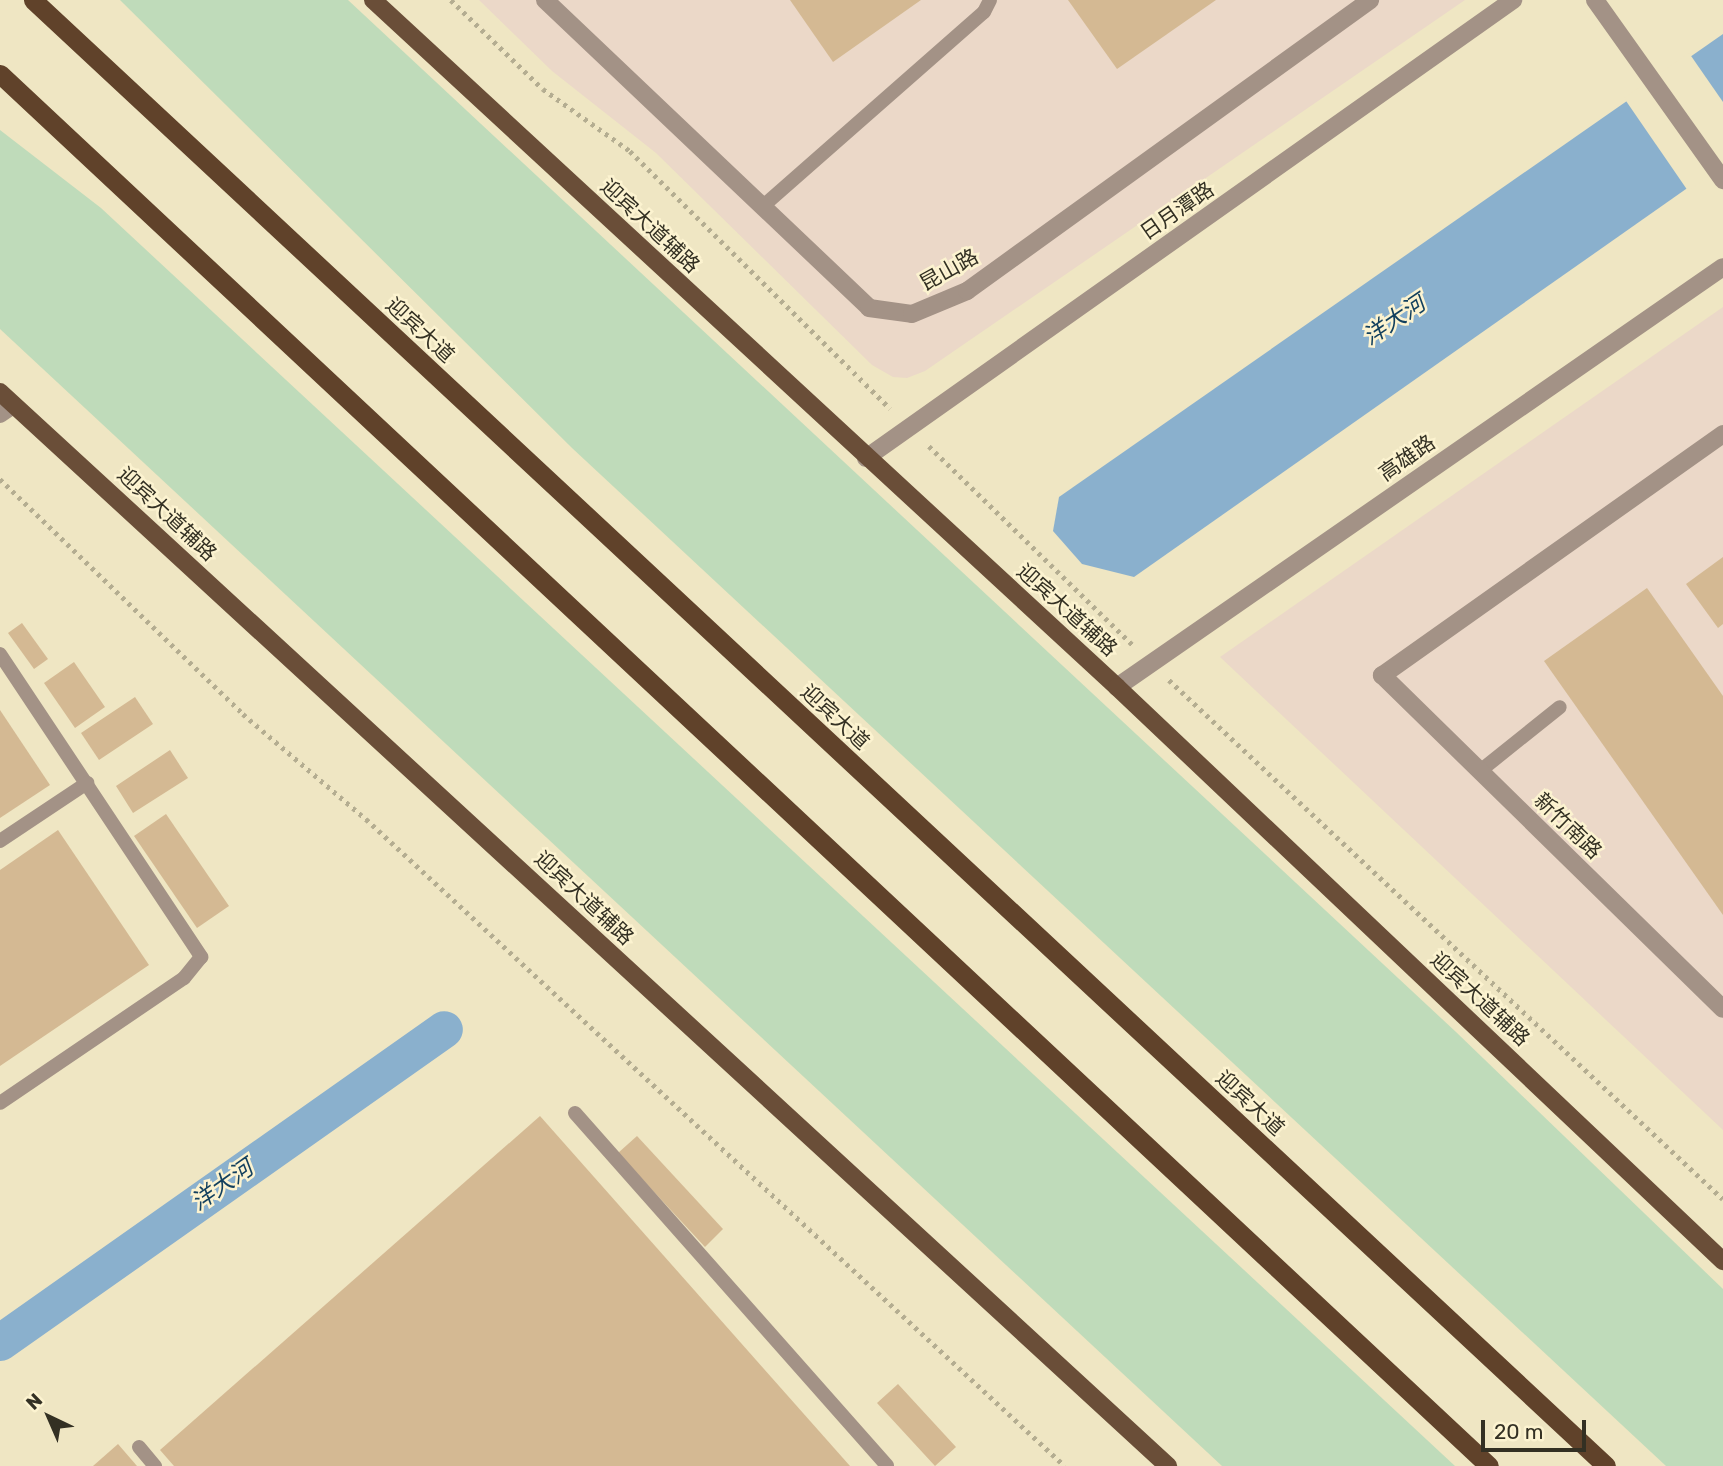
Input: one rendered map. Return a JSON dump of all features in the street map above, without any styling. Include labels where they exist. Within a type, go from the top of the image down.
[{"type":"highway","name":"迎宾大道","points":[[33,0],[1606,1466]]},
{"type":"highway","points":[[0,74],[120,190],[1489,1466]]},
{"type":"highway","points":[[0,84],[120,190]]},
{"type":"main road","name":"迎宾大道辅路","points":[[373,0],[1117,687],[1723,1261]]},
{"type":"main road","name":"迎宾大道辅路","points":[[4,403],[1168,1466]]},
{"type":"street","name":"昆山路","points":[[545,0],[869,308],[912,314],[967,291],[1370,0]]},
{"type":"street","name":"日月潭路","points":[[866,458],[1513,0]]},
{"type":"street","points":[[1595,0],[1723,180]]},
{"type":"street","name":"高雄路","points":[[1117,687],[1723,267]]},
{"type":"street","name":"新竹南路","points":[[1723,435],[1382,675],[1723,1009]]},
{"type":"lane","points":[[762,207],[984,12],[990,0]]},
{"type":"lane","points":[[0,654],[201,957],[184,978],[0,1103]]},
{"type":"lane","points":[[1480,771],[1560,706]]},
{"type":"lane","points":[[0,841],[87,783]]},
{"type":"lane","points":[[575,1113],[887,1466]]},
{"type":"lane","points":[[139,1447],[155,1466]]},
{"type":"path","points":[[451,0],[543,89],[629,151],[1152,663],[1723,1199]]},
{"type":"path","points":[[0,479],[243,714],[366,819],[1065,1466]]},
{"type":"shaded area","points":[[479,0],[1465,0],[925,371],[907,378],[893,377],[872,365],[656,153],[552,71]]},
{"type":"shaded area","points":[[1723,307],[1723,1130],[1220,657]]},
{"type":"green space","points":[[120,0],[348,0],[1456,1032],[1723,1289],[1723,1466],[1666,1466],[572,448]]},
{"type":"green space","points":[[0,130],[101,208],[1455,1466],[1222,1466],[0,329]]},
{"type":"water","points":[[1723,34],[1723,163],[1134,577],[1082,564],[1053,531],[1059,497]]},
{"type":"pier","points":[[1689,53],[1723,102],[1723,167],[1688,191],[1624,98]]},
{"type":"building","points":[[790,0],[921,0],[833,62]]},
{"type":"building","points":[[1068,0],[1216,0],[1117,69]]},
{"type":"building","points":[[1723,557],[1723,624],[1718,628],[1686,584]]},
{"type":"building","points":[[1647,588],[1723,696],[1723,915],[1544,661]]},
{"type":"building","points":[[22,623],[48,659],[34,669],[8,633]]},
{"type":"building","points":[[74,662],[105,707],[75,728],[44,683]]},
{"type":"building","points":[[135,697],[153,724],[99,760],[81,733]]},
{"type":"building","points":[[0,710],[50,785],[0,818]]},
{"type":"building","points":[[170,750],[188,778],[133,813],[116,786]]},
{"type":"building","points":[[166,814],[229,906],[197,928],[134,836]]},
{"type":"building","points":[[58,830],[149,965],[0,1066],[0,870]]},
{"type":"building","points":[[540,1116],[850,1466],[174,1466],[160,1450]]},
{"type":"building","points":[[637,1136],[723,1229],[705,1247],[618,1153]]},
{"type":"building","points":[[898,1384],[956,1447],[935,1466],[877,1403]]},
{"type":"building","points":[[118,1444],[137,1466],[93,1466]]},
{"type":"waterway","name":"洋大河","points":[[0,1342],[444,1029]]}]
